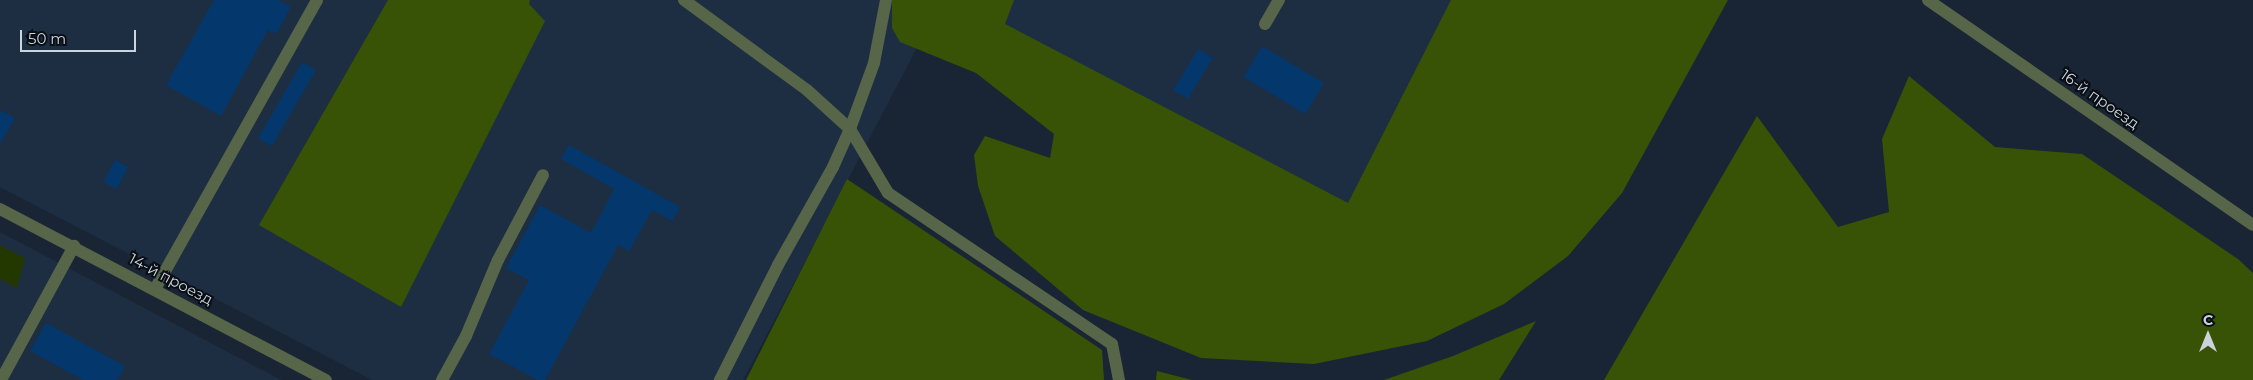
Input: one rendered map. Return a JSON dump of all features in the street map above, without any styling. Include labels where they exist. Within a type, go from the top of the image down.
[{"type":"street","points":[[155,289],[317,0]]},
{"type":"street","points":[[684,0],[807,90],[850,129],[888,193],[1112,344],[1119,380]]},
{"type":"street","points":[[720,380],[778,265],[833,167],[850,129],[874,63],[886,0]]},
{"type":"street","points":[[1265,24],[1279,0]]},
{"type":"street","name":"16-й проезд","points":[[1928,0],[2253,225]]},
{"type":"street","points":[[442,380],[466,336],[498,260],[543,175]]},
{"type":"street","name":"14-й проезд","points":[[0,209],[74,246],[326,380]]},
{"type":"street","points":[[1,380],[74,246]]},
{"type":"shaded area","points":[[0,0],[1469,0],[1346,236],[933,17],[743,380],[372,380],[0,187]]},
{"type":"shaded area","points":[[0,232],[268,373],[281,380],[0,380]]},
{"type":"green space","points":[[388,0],[530,0],[529,4],[545,21],[401,307],[259,225]]},
{"type":"green space","points":[[892,0],[1014,0],[1005,24],[1348,203],[1451,0],[1728,0],[1622,193],[1568,256],[1504,304],[1427,341],[1314,364],[1201,358],[1083,310],[995,236],[978,186],[974,155],[985,136],[1050,158],[1054,134],[976,73],[900,42],[892,28]]},
{"type":"green space","points":[[1909,76],[1995,147],[2082,154],[2238,259],[2253,273],[2253,380],[1604,380],[1757,116],[1838,227],[1889,212],[1882,139]]},
{"type":"green space","points":[[847,179],[1102,350],[1104,380],[746,380]]},
{"type":"green space","points":[[0,245],[25,258],[17,288],[0,279]]},
{"type":"green space","points":[[1536,321],[1499,380],[1384,380],[1453,356]]},
{"type":"green space","points":[[1157,371],[1192,380],[1156,380]]},
{"type":"building","points":[[214,0],[278,0],[291,7],[276,34],[268,30],[221,116],[166,85]]},
{"type":"building","points":[[1262,46],[1324,83],[1305,114],[1243,77]]},
{"type":"building","points":[[1198,49],[1213,58],[1188,99],[1173,90]]},
{"type":"building","points":[[302,62],[316,70],[272,146],[258,138]]},
{"type":"building","points":[[0,110],[15,118],[0,144]]},
{"type":"building","points":[[569,145],[680,207],[672,221],[652,210],[629,251],[618,245],[545,380],[538,380],[489,354],[529,280],[506,268],[540,205],[591,233],[614,189],[561,159]]},
{"type":"building","points":[[115,160],[128,167],[117,189],[103,182]]},
{"type":"building","points":[[46,323],[125,366],[117,380],[83,380],[30,351]]}]
